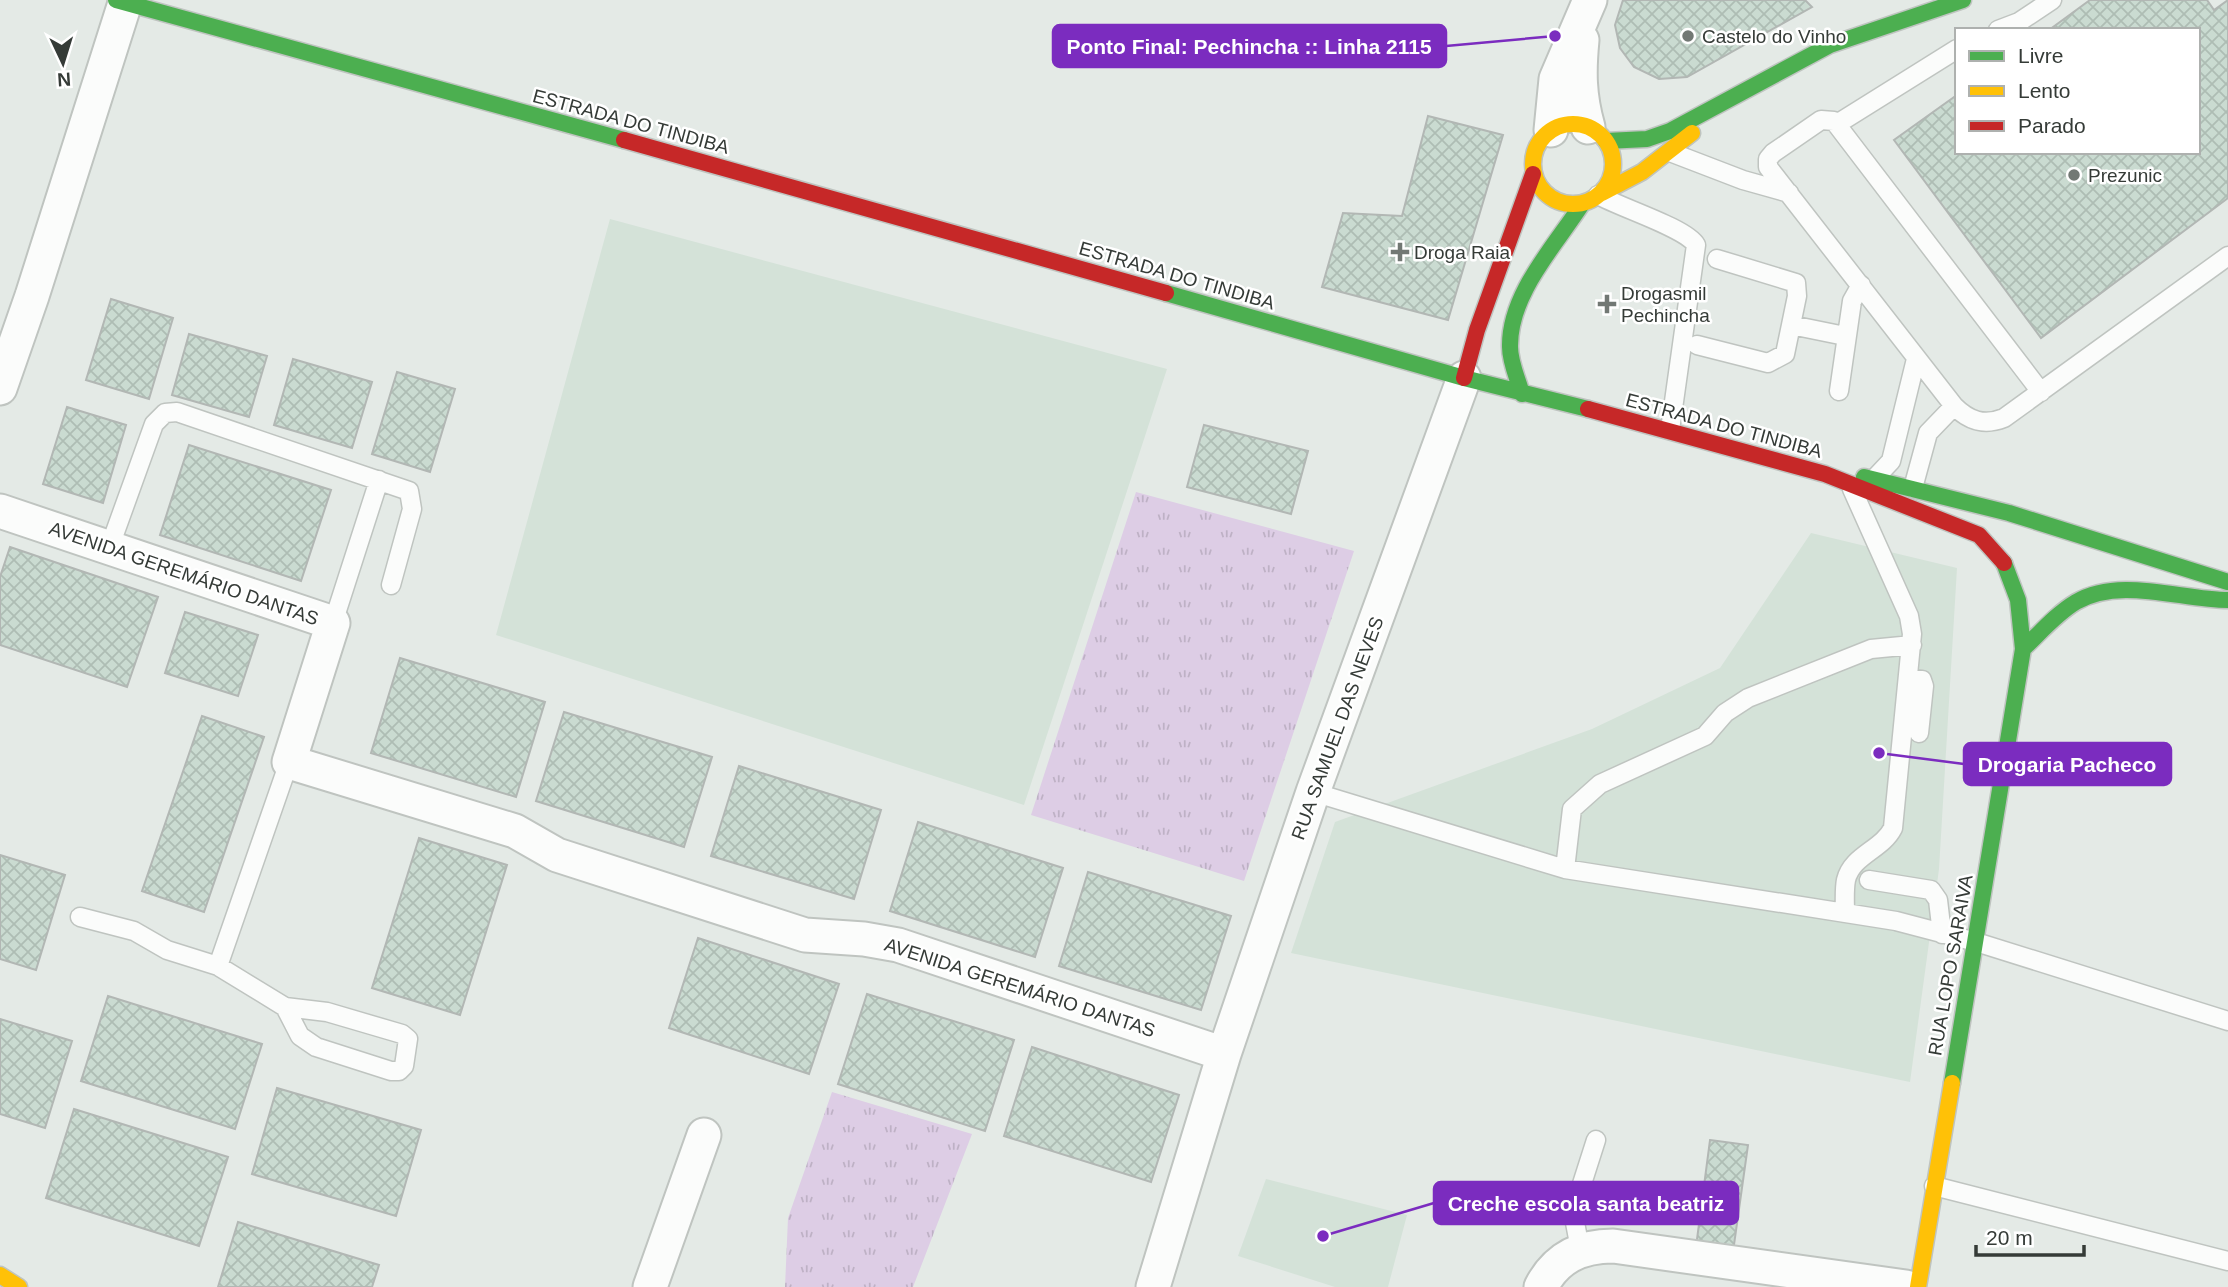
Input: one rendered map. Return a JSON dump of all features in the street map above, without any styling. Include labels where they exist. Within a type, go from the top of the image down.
[{"type":"main road","points":[[1722,106],[1670,152],[1642,172],[1582,204],[1567,205],[1555,201],[1537,185],[1532,157],[1538,142],[1551,130],[1576,124],[1597,134],[1647,139],[1722,106],[1830,45],[1963,0]]},
{"type":"main road","name":"ESTRADA DO TINDIBA","points":[[120,1],[710,164],[1464,379],[1670,430],[1825,474],[1875,478],[2009,513],[2228,582]]},
{"type":"main road","points":[[1597,134],[1612,153],[1614,167],[1610,181],[1600,194]]},
{"type":"main road","name":"RUA SAMUEL DAS NEVES","points":[[1464,379],[1477,330],[1533,174]]},
{"type":"main road","points":[[1522,394],[1511,354],[1511,325],[1527,288],[1582,204]]},
{"type":"main road","name":"RUA LOPO SARAIVA","points":[[1825,474],[1979,536],[2000,553],[2014,578],[2021,605],[2023,649],[1918,1287]]},
{"type":"main road","points":[[2023,649],[2059,615],[2088,596],[2119,593],[2228,600]]},
{"type":"main road","points":[[0,1275],[19,1287]]},
{"type":"street","points":[[0,388],[32,296],[120,1]]},
{"type":"street","points":[[1551,130],[1556,79],[1587,9]]},
{"type":"street","points":[[1587,9],[1578,78],[1581,102],[1597,134]]},
{"type":"street","name":"RUA SAMUEL DAS NEVES","points":[[1153,1287],[1224,1054],[1312,792],[1464,379]]},
{"type":"street","name":"AVENIDA GEREMÁRIO DANTAS","points":[[0,510],[333,624],[289,762],[515,831],[557,855],[805,935],[864,939],[898,945],[1224,1054]]},
{"type":"street","points":[[650,1287],[704,1135]]},
{"type":"street","points":[[1541,1287],[1556,1265],[1580,1249],[1613,1246],[1906,1287]]},
{"type":"lane","points":[[2003,28],[2019,22],[2052,0]]},
{"type":"lane","points":[[1837,124],[1955,50]]},
{"type":"lane","points":[[2041,392],[1837,124],[1821,120],[1768,159],[1768,167],[1916,359],[1966,418],[1993,423],[2041,392],[2228,256]]},
{"type":"lane","points":[[1670,152],[1742,180],[1788,193]]},
{"type":"lane","points":[[1600,194],[1625,210],[1683,232],[1696,245],[1670,430]]},
{"type":"lane","points":[[1697,345],[1768,363],[1777,361],[1785,354],[1797,296],[1796,283],[1717,258]]},
{"type":"lane","points":[[1839,391],[1852,301],[1861,285]]},
{"type":"lane","points":[[1791,325],[1845,335]]},
{"type":"lane","points":[[1875,478],[1891,461],[1916,359]]},
{"type":"lane","points":[[1913,488],[1928,433],[1954,406]]},
{"type":"lane","points":[[110,546],[154,424],[165,413],[177,412],[409,491],[412,501],[391,584]]},
{"type":"lane","points":[[333,624],[379,480]]},
{"type":"lane","points":[[1845,913],[1846,879],[1855,862],[1887,841],[1893,828],[1912,645],[1909,616],[1849,483]]},
{"type":"lane","points":[[1565,869],[1572,809],[1600,784],[1704,736],[1725,713],[1748,698],[1871,649],[1912,645]]},
{"type":"lane","points":[[1909,679],[1922,680],[1924,686],[1919,733]]},
{"type":"lane","points":[[218,966],[289,762]]},
{"type":"lane","points":[[1312,792],[1565,869],[1896,921],[1976,942],[2228,1021]]},
{"type":"lane","points":[[1869,880],[1931,890],[1938,900],[1942,934]]},
{"type":"lane","points":[[80,917],[134,931],[167,950],[218,966],[285,1007],[327,1012],[402,1034],[408,1039],[404,1066],[399,1071],[391,1071],[316,1047],[300,1036],[285,1007]]},
{"type":"lane","points":[[1580,1249],[1573,1212],[1596,1140]]},
{"type":"lane","points":[[1934,1186],[2228,1261]]},
{"type":"shaded area","points":[[610,219],[1167,369],[1024,805],[496,635]]},
{"type":"shaded area","points":[[1811,533],[1957,568],[1939,869],[1910,1082],[1291,953],[1335,822],[1592,729],[1720,668]]},
{"type":"shaded area","points":[[1266,1179],[1407,1215],[1388,1287],[1335,1287],[1238,1256]]},
{"type":"green space","points":[[1136,492],[1354,551],[1244,881],[1031,815]]},
{"type":"green space","points":[[832,1092],[972,1134],[913,1287],[785,1287],[788,1218]]},
{"type":"building","name":"Castelo do Vinho","points":[[1623,0],[1805,0],[1812,7],[1687,77],[1659,79],[1634,67],[1620,48],[1615,25]]},
{"type":"building","name":"Prezunic","points":[[2090,0],[2207,0],[2214,10],[2228,0],[2228,198],[2041,338],[1894,140],[1955,96],[1955,154],[2200,154],[2200,28],[2052,28]]},
{"type":"building","name":"Droga Raia","points":[[1428,116],[1503,135],[1448,320],[1322,287],[1343,213],[1402,216]]},
{"type":"building","points":[[111,299],[173,318],[149,399],[86,380]]},
{"type":"building","points":[[189,334],[267,356],[249,417],[172,395]]},
{"type":"building","points":[[293,359],[372,382],[352,448],[274,425]]},
{"type":"building","points":[[397,372],[455,389],[430,472],[372,454]]},
{"type":"building","points":[[67,407],[126,425],[103,503],[43,484]]},
{"type":"building","points":[[1204,425],[1308,451],[1291,514],[1187,487]]},
{"type":"building","points":[[189,445],[331,490],[301,581],[160,535]]},
{"type":"building","points":[[10,547],[158,597],[127,687],[0,645],[0,577]]},
{"type":"building","points":[[185,612],[258,635],[238,696],[165,673]]},
{"type":"building","points":[[400,658],[545,702],[516,797],[371,753]]},
{"type":"building","points":[[564,712],[712,757],[684,847],[536,801]]},
{"type":"building","points":[[202,716],[264,737],[204,912],[142,891]]},
{"type":"building","points":[[739,766],[881,810],[854,899],[711,856]]},
{"type":"building","points":[[918,822],[1063,868],[1035,957],[890,911]]},
{"type":"building","points":[[419,838],[507,865],[460,1015],[372,988]]},
{"type":"building","points":[[0,855],[65,875],[36,970],[0,959]]},
{"type":"building","points":[[1088,872],[1231,916],[1201,1010],[1059,966]]},
{"type":"building","points":[[698,938],[839,984],[809,1074],[669,1028]]},
{"type":"building","points":[[867,994],[1014,1040],[985,1131],[838,1084]]},
{"type":"building","points":[[108,996],[262,1044],[235,1129],[81,1081]]},
{"type":"building","points":[[0,1019],[72,1041],[45,1128],[0,1114]]},
{"type":"building","points":[[1032,1047],[1179,1095],[1151,1182],[1004,1136]]},
{"type":"building","points":[[277,1088],[421,1130],[396,1216],[252,1174]]},
{"type":"building","points":[[74,1109],[228,1157],[199,1246],[46,1198]]},
{"type":"building","points":[[1710,1140],[1748,1145],[1733,1252],[1696,1247]]},
{"type":"building","points":[[238,1222],[379,1265],[372,1287],[218,1287]]},
{"type":"traffic: fast","points":[[116,0],[624,140]]},
{"type":"traffic: fast","points":[[1606,141],[1647,139],[1670,131],[1830,45],[1963,0]]},
{"type":"traffic: fast","points":[[1522,394],[1510,353],[1517,308],[1536,271],[1582,204]]},
{"type":"traffic: fast","points":[[1166,293],[1464,378],[1588,409]]},
{"type":"traffic: fast","points":[[1864,477],[2009,513],[2228,582]]},
{"type":"traffic: fast","points":[[1952,1083],[2023,649],[2018,600],[2004,563]]},
{"type":"traffic: fast","points":[[2023,649],[2062,612],[2093,594],[2131,590],[2228,600]]},
{"type":"traffic: slow","points":[[1565,124],[1581,124],[1602,135],[1613,156],[1613,164],[1613,172],[1602,193],[1581,204],[1565,204],[1551,198],[1539,186],[1533,172],[1533,156],[1539,142],[1551,130],[1565,124]]},
{"type":"traffic: slow","points":[[1602,193],[1642,172],[1692,133]]},
{"type":"traffic: slow","points":[[1918,1287],[1952,1083]]},
{"type":"traffic: slow","points":[[0,1275],[19,1287]]},
{"type":"traffic: jam","points":[[624,140],[1166,293]]},
{"type":"traffic: jam","points":[[1464,378],[1477,330],[1533,174]]},
{"type":"traffic: jam","points":[[1588,409],[1825,474],[1979,535],[2004,563]]},
{"type":"place","name":"Ponto Final: Pechincha :: Linha 2115","points":[[1555,36]]},
{"type":"place","name":"Castelo do Vinho","points":[[1688,36]]},
{"type":"place","name":"Prezunic","points":[[2074,175]]},
{"type":"place","name":"Droga Raia","points":[[1400,252]]},
{"type":"place","name":"Drogasmil Pechincha","points":[[1607,304]]},
{"type":"place","name":"Drogaria Pacheco","points":[[1879,753]]},
{"type":"place","name":"Creche escola santa beatriz","points":[[1323,1236]]}]
